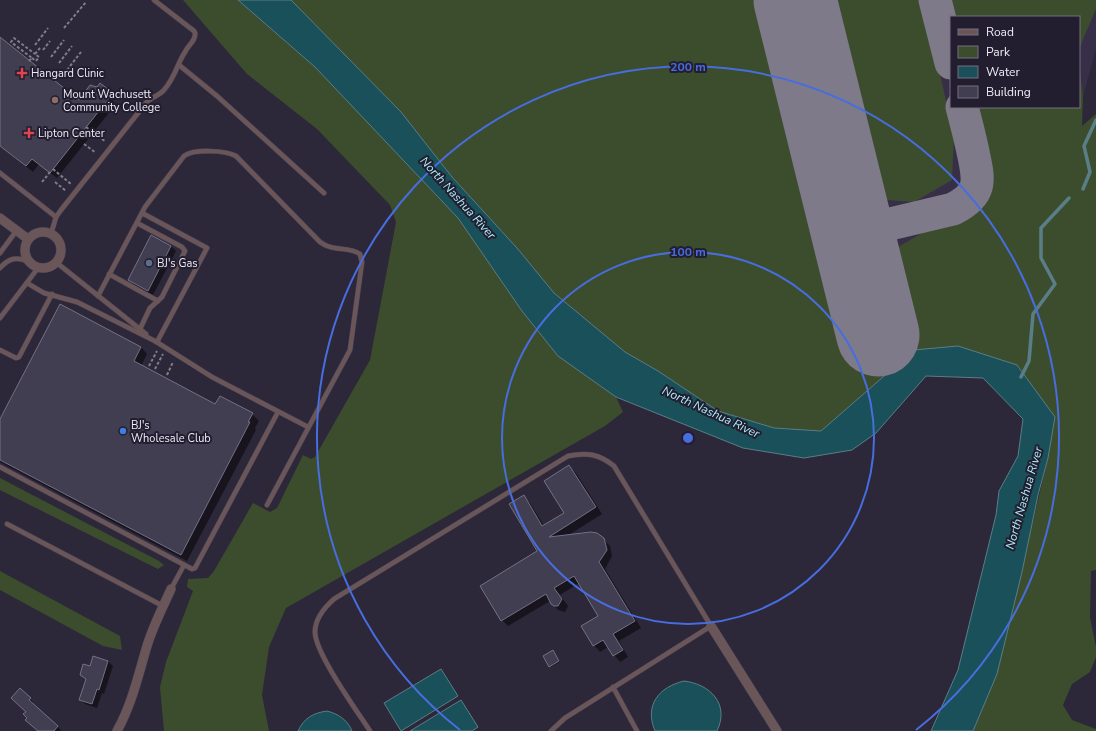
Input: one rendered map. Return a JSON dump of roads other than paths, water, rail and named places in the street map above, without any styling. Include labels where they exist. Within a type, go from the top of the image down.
[{"type":"street","points":[[0,218],[28,239]]},
{"type":"street","points":[[40,231],[51,234],[59,240],[61,255],[57,263],[45,268],[38,268],[29,262],[24,252],[28,239],[33,234],[40,231]]},
{"type":"street","points":[[117,731],[126,716],[134,694],[147,646],[171,589]]},
{"type":"street","points":[[711,626],[777,731]]},
{"type":"lane","points":[[51,234],[56,217],[148,100],[164,90],[174,77],[186,50],[194,40],[195,33],[154,0]]},
{"type":"lane","points":[[179,65],[217,96],[324,193]]},
{"type":"lane","points":[[98,296],[150,201],[188,154],[226,152],[240,159],[320,242],[329,248],[352,250],[360,254],[362,262],[352,345],[267,504]]},
{"type":"lane","points":[[0,173],[56,217]]},
{"type":"lane","points":[[142,214],[207,248],[159,343]]},
{"type":"lane","points":[[137,223],[185,251],[158,301],[150,308],[139,331]]},
{"type":"lane","points":[[0,252],[17,230]]},
{"type":"lane","points":[[0,268],[12,259],[23,259],[29,262]]},
{"type":"lane","points":[[57,263],[139,331]]},
{"type":"lane","points":[[0,318],[38,268]]},
{"type":"lane","points":[[109,274],[158,301]]},
{"type":"lane","points":[[27,283],[40,291],[77,302],[139,331],[212,377],[308,427]]},
{"type":"lane","points":[[0,350],[16,358],[19,357],[52,294]]},
{"type":"lane","points":[[0,467],[192,569],[195,568],[278,412]]},
{"type":"lane","points":[[370,731],[319,649],[315,631],[317,623],[327,605],[334,598],[568,456],[581,453],[593,454],[605,459],[614,466],[711,626],[612,687],[565,718],[551,731]]},
{"type":"lane","points":[[7,524],[163,606]]},
{"type":"lane","points":[[171,589],[184,565]]},
{"type":"lane","points":[[612,687],[637,731]]},
{"type":"water","name":"North Nashua River","points":[[238,0],[291,0],[401,112],[452,177],[517,248],[554,293],[625,352],[658,371],[718,411],[774,428],[821,431],[914,350],[958,346],[1017,365],[1055,417],[1048,458],[1038,495],[1022,572],[997,674],[973,731],[931,731],[958,670],[996,515],[999,491],[1018,456],[1023,419],[983,378],[926,376],[876,433],[852,450],[804,458],[743,448],[616,397],[558,356],[522,311],[458,218],[315,67]]},
{"type":"water","points":[[441,669],[458,696],[401,731],[384,703]]},
{"type":"water","points":[[684,681],[702,686],[715,697],[721,712],[717,731],[655,731],[651,713],[656,698],[667,688]]},
{"type":"water","points":[[461,700],[478,727],[472,731],[410,731]]},
{"type":"water","points":[[327,711],[342,718],[348,723],[352,731],[298,731],[306,719],[317,713]]},
{"type":"waterway","points":[[1083,189],[1090,172],[1084,146],[1096,120]]},
{"type":"waterway","points":[[1021,377],[1029,361],[1033,314],[1055,284],[1041,258],[1041,228],[1069,198]]},
{"type":"place","name":"Hangard Clinic","points":[[22,73]]},
{"type":"place","name":"Mount Wachusett Community College","points":[[55,100]]},
{"type":"place","name":"Lipton Center","points":[[29,133]]},
{"type":"place","name":"BJ's Gas","points":[[149,263]]},
{"type":"place","name":"BJ's Wholesale Club","points":[[123,431]]}]
